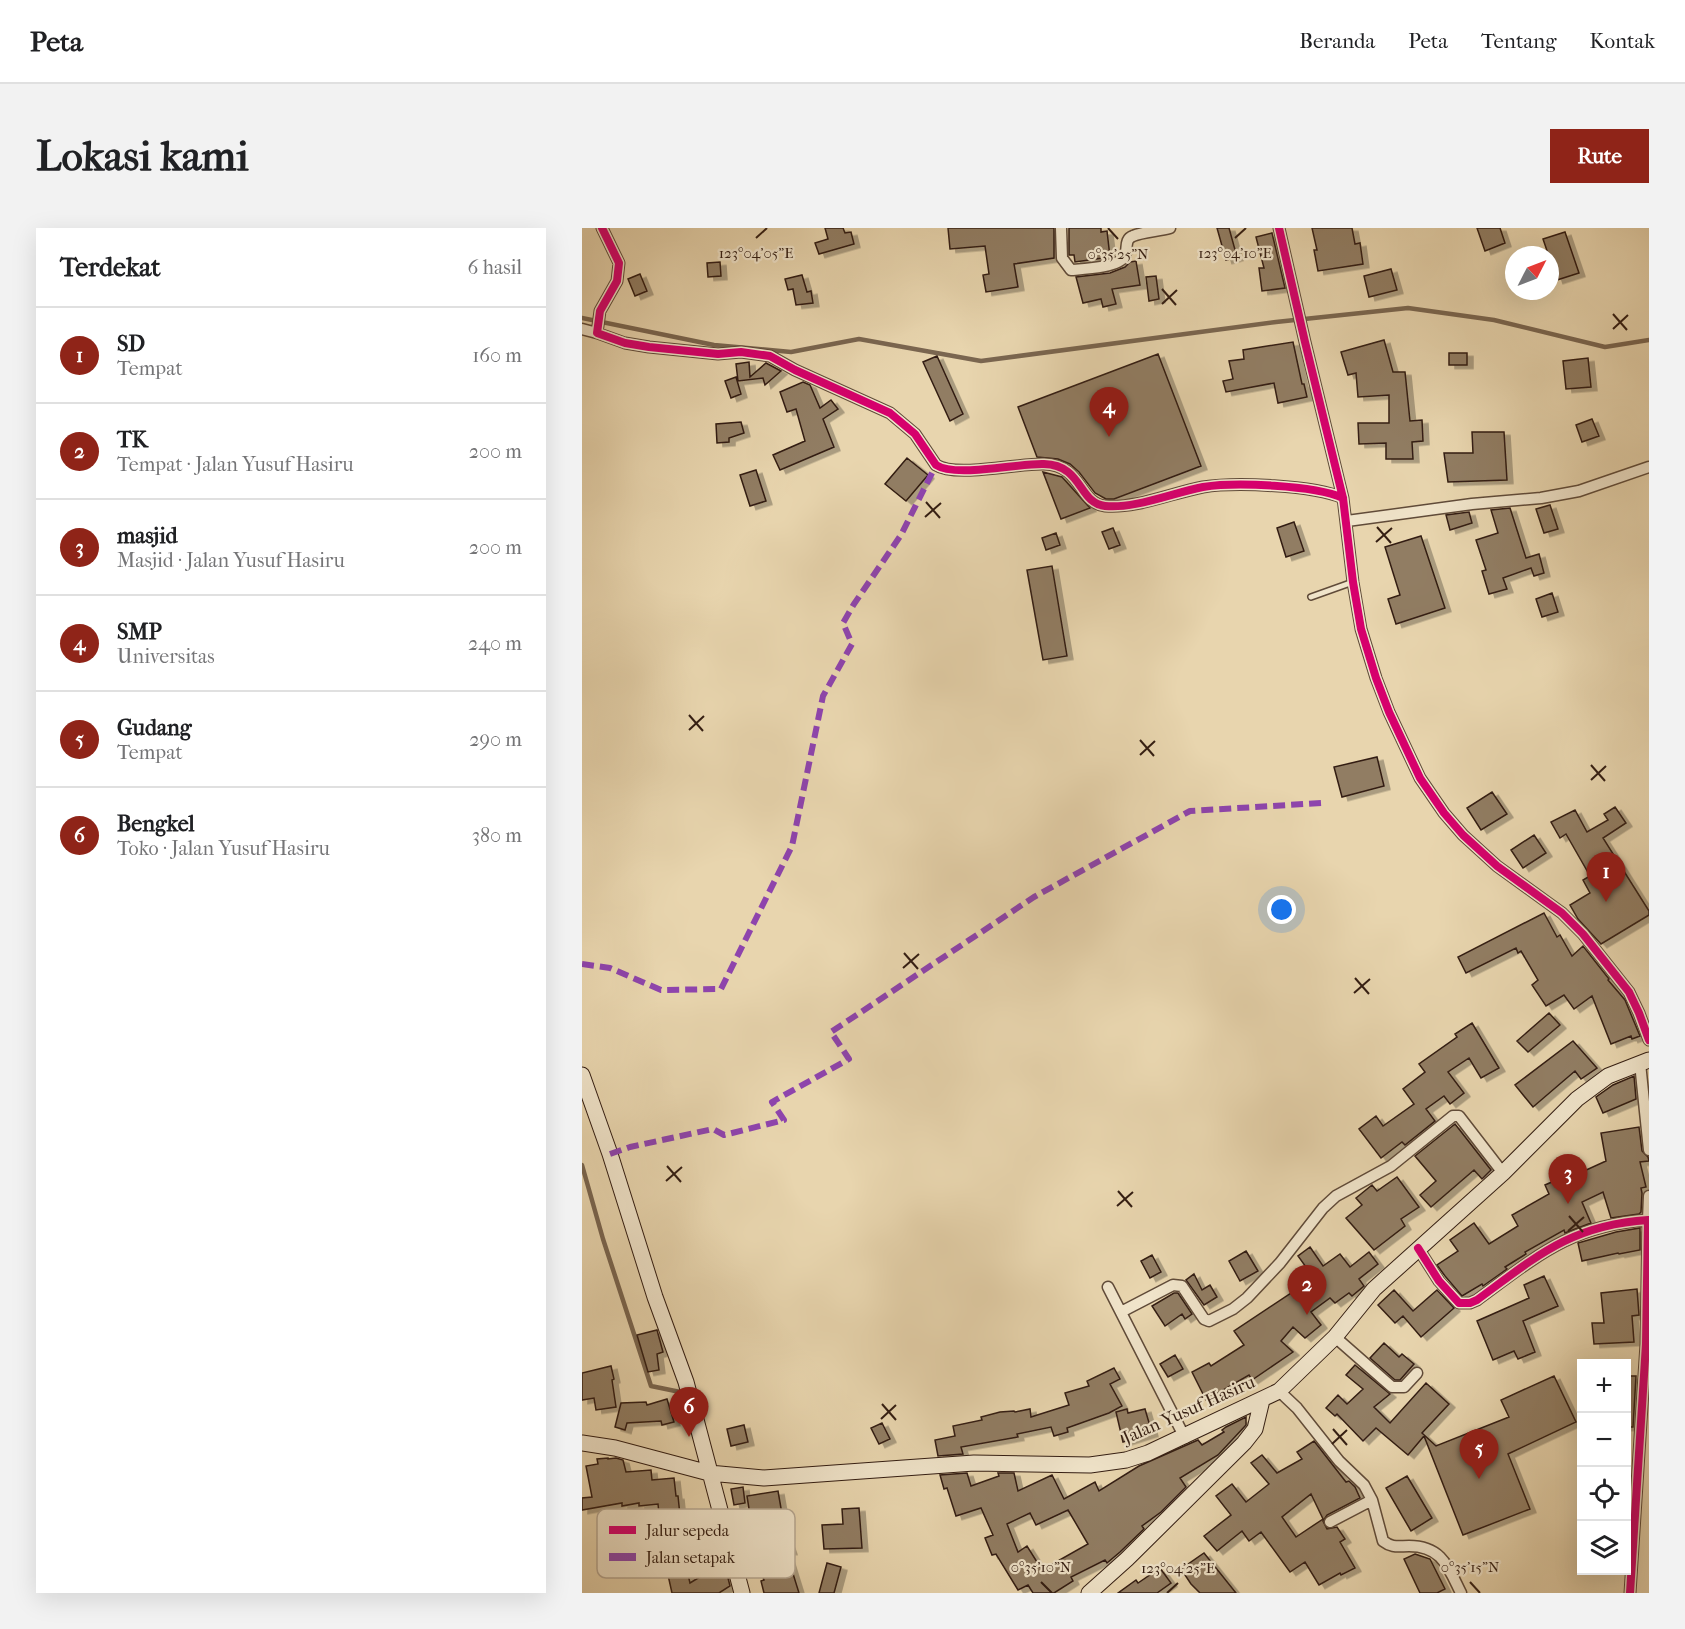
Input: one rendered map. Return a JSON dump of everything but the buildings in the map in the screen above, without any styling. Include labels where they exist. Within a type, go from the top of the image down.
[{"type":"main road","name":"Jalan Yusuf Hasiru","points":[[582,1443],[615,1448],[709,1473],[764,1478],[974,1463],[1090,1465],[1133,1458],[1185,1438],[1279,1391],[1335,1337],[1374,1289],[1503,1173],[1577,1100],[1597,1083],[1644,1061]]},
{"type":"main road","points":[[582,1075],[613,1163],[655,1297],[686,1382],[719,1509]]},
{"type":"main road","points":[[1089,1593],[1127,1559],[1244,1443],[1255,1429],[1262,1401]]},
{"type":"main road","points":[[738,1578],[742,1593]]},
{"type":"street","points":[[597,328],[600,311],[616,281],[619,263],[602,228]]},
{"type":"street","points":[[1061,228],[1062,258],[1071,270],[1119,262],[1125,255],[1127,242],[1132,236],[1170,228]]},
{"type":"street","points":[[1280,228],[1299,318],[1343,498],[1361,629],[1389,712],[1427,789],[1463,835],[1497,866],[1562,913],[1583,934],[1629,992],[1649,1040]]},
{"type":"street","points":[[582,329],[597,328],[625,343],[649,347],[718,354],[741,352],[770,356],[795,370],[890,413],[915,434],[936,465],[941,468],[959,470],[1053,464],[1069,471],[1088,497],[1098,505],[1122,506],[1204,487],[1244,485],[1316,490],[1343,498]]},
{"type":"street","points":[[1347,521],[1472,504],[1541,498],[1579,491],[1649,467]]},
{"type":"street","points":[[1644,1061],[1649,1150]]},
{"type":"street","points":[[1121,1312],[1177,1284],[1182,1286],[1204,1319],[1209,1321],[1233,1309],[1247,1298],[1280,1263],[1323,1208],[1336,1196],[1391,1166],[1453,1116],[1459,1116],[1503,1173]]},
{"type":"street","points":[[1630,1593],[1646,1344],[1649,1196]]},
{"type":"street","points":[[1418,1248],[1439,1281],[1455,1299],[1459,1303],[1470,1303],[1539,1255],[1576,1235],[1620,1222],[1648,1220]]},
{"type":"street","points":[[1108,1287],[1185,1438]]},
{"type":"street","points":[[1335,1337],[1392,1387],[1404,1387],[1417,1373]]},
{"type":"street","points":[[1279,1391],[1297,1408],[1339,1461],[1364,1485],[1372,1500],[1383,1541],[1391,1547],[1426,1547],[1434,1551],[1449,1569],[1461,1593]]},
{"type":"street","points":[[1330,1522],[1372,1500]]},
{"type":"lane","points":[[1311,597],[1353,582]]},
{"type":"waterway","points":[[582,318],[714,345],[791,352],[859,339],[981,361],[1276,322],[1408,308],[1494,320],[1605,347],[1649,340]]},
{"type":"waterway","points":[[582,1165],[603,1239],[651,1386],[685,1393]]},
{"type":"marked path","points":[[582,964],[610,968],[661,990],[721,989],[792,846],[823,696],[852,644],[843,623],[901,535],[936,465]]},
{"type":"marked path","points":[[610,1154],[630,1147],[713,1129],[724,1135],[784,1120],[772,1102],[849,1059],[831,1032],[1034,897],[1190,811],[1321,803]]},
{"type":"cycle path","points":[[602,228],[619,263],[617,281],[600,311],[597,333],[625,343],[649,347],[718,354],[741,352],[770,356],[795,370],[890,413],[915,434],[936,465],[945,469],[972,470],[1033,464],[1057,466],[1073,477],[1090,498],[1105,506],[1129,505],[1203,487],[1234,485],[1294,487],[1343,498]]},
{"type":"cycle path","points":[[1279,228],[1343,498],[1361,629],[1389,712],[1420,778],[1444,813],[1463,835],[1497,866],[1562,913],[1583,934],[1629,992],[1649,1040]]},
{"type":"cycle path","points":[[1418,1248],[1439,1281],[1459,1303],[1470,1303],[1556,1245],[1597,1228],[1648,1220],[1646,1344],[1630,1593]]},
{"type":"place","name":"SMP","points":[[1109,437]]},
{"type":"place","name":"SD","points":[[1606,902]]},
{"type":"place","name":"masjid","points":[[1568,1204]]},
{"type":"place","name":"TK","points":[[1307,1315]]},
{"type":"place","name":"Bengkel","points":[[689,1437]]},
{"type":"place","name":"Gudang","points":[[1479,1479]]}]
